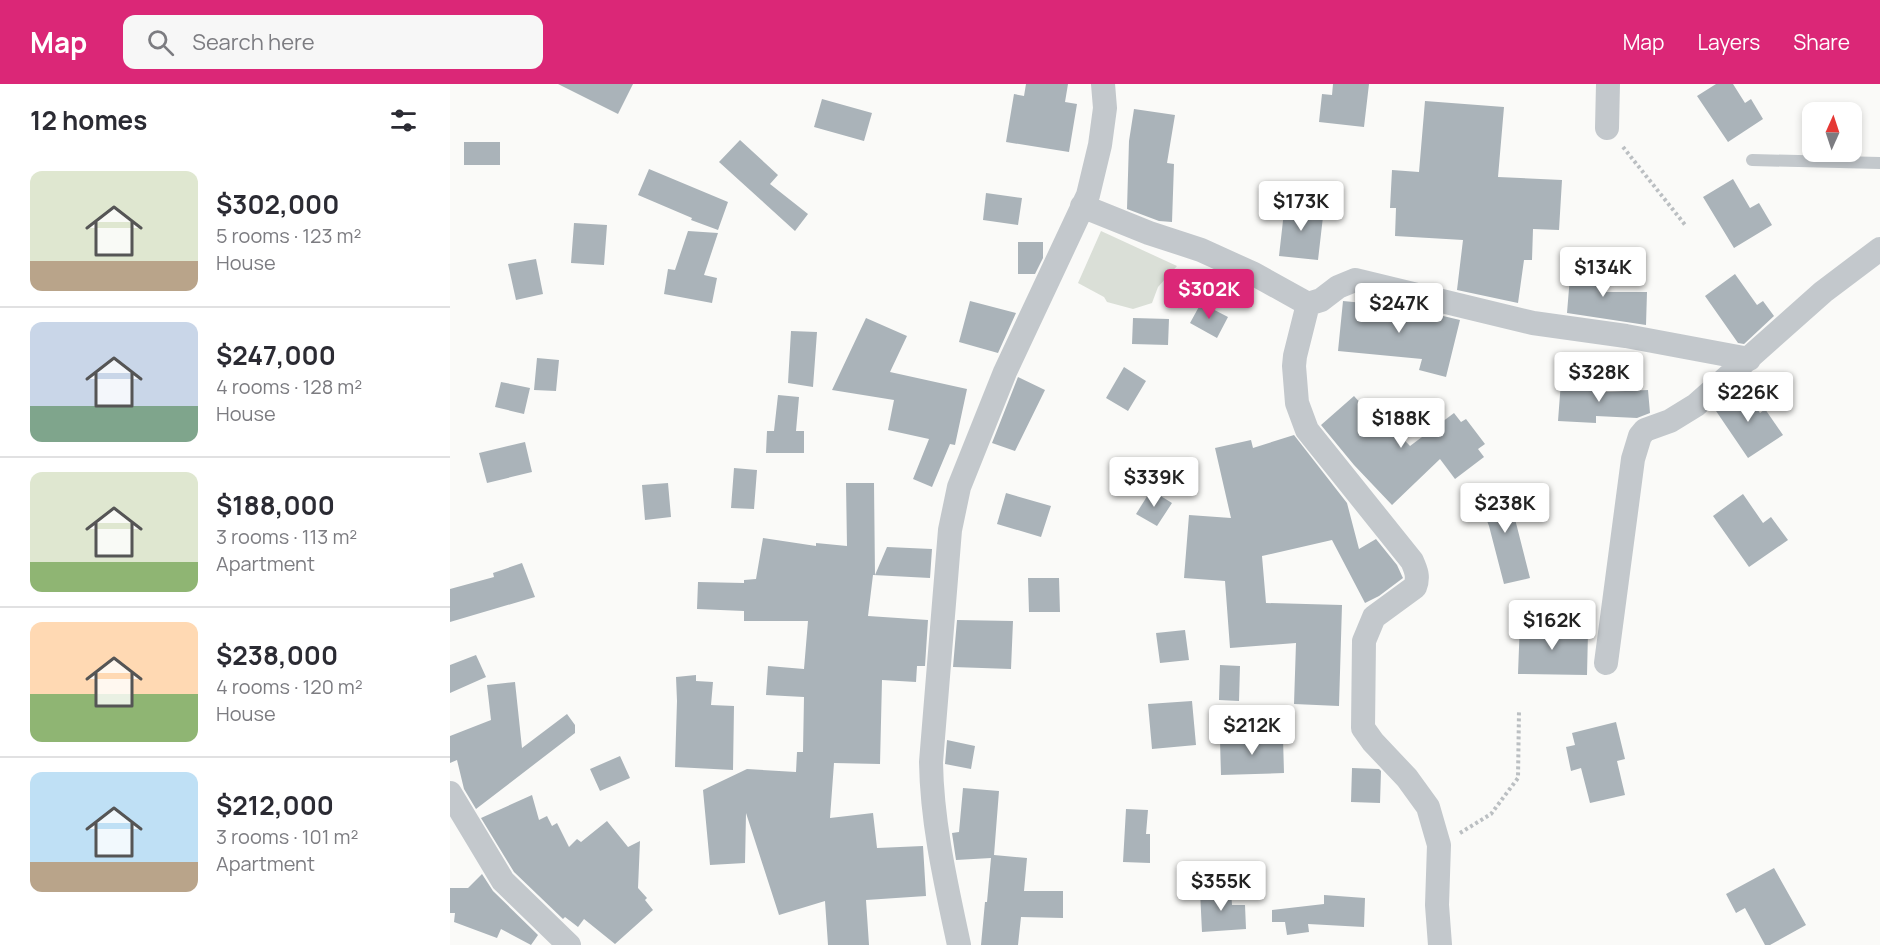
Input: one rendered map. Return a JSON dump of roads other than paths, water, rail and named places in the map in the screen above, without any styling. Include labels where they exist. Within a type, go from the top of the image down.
[{"type":"street","points":[[959,945],[931,797],[931,762],[954,505],[1005,372],[1088,195],[1100,145],[1105,108],[1103,84]]},
{"type":"street","points":[[1607,128],[1608,84]]},
{"type":"street","points":[[1082,206],[1149,233],[1201,250],[1254,274],[1308,304],[1321,300],[1338,287],[1356,280],[1533,323],[1626,336],[1749,360]]},
{"type":"street","points":[[1606,663],[1633,459],[1640,436],[1645,430],[1670,421],[1696,405],[1823,292],[1880,249]]},
{"type":"street","points":[[1308,304],[1294,366],[1297,403],[1307,430],[1412,561],[1418,580],[1415,587],[1374,617],[1368,630],[1364,641],[1363,728],[1407,778],[1428,807],[1439,845],[1437,905],[1440,945]]},
{"type":"street","points":[[450,793],[503,881],[569,945]]},
{"type":"lane","points":[[1752,160],[1880,163]]}]
